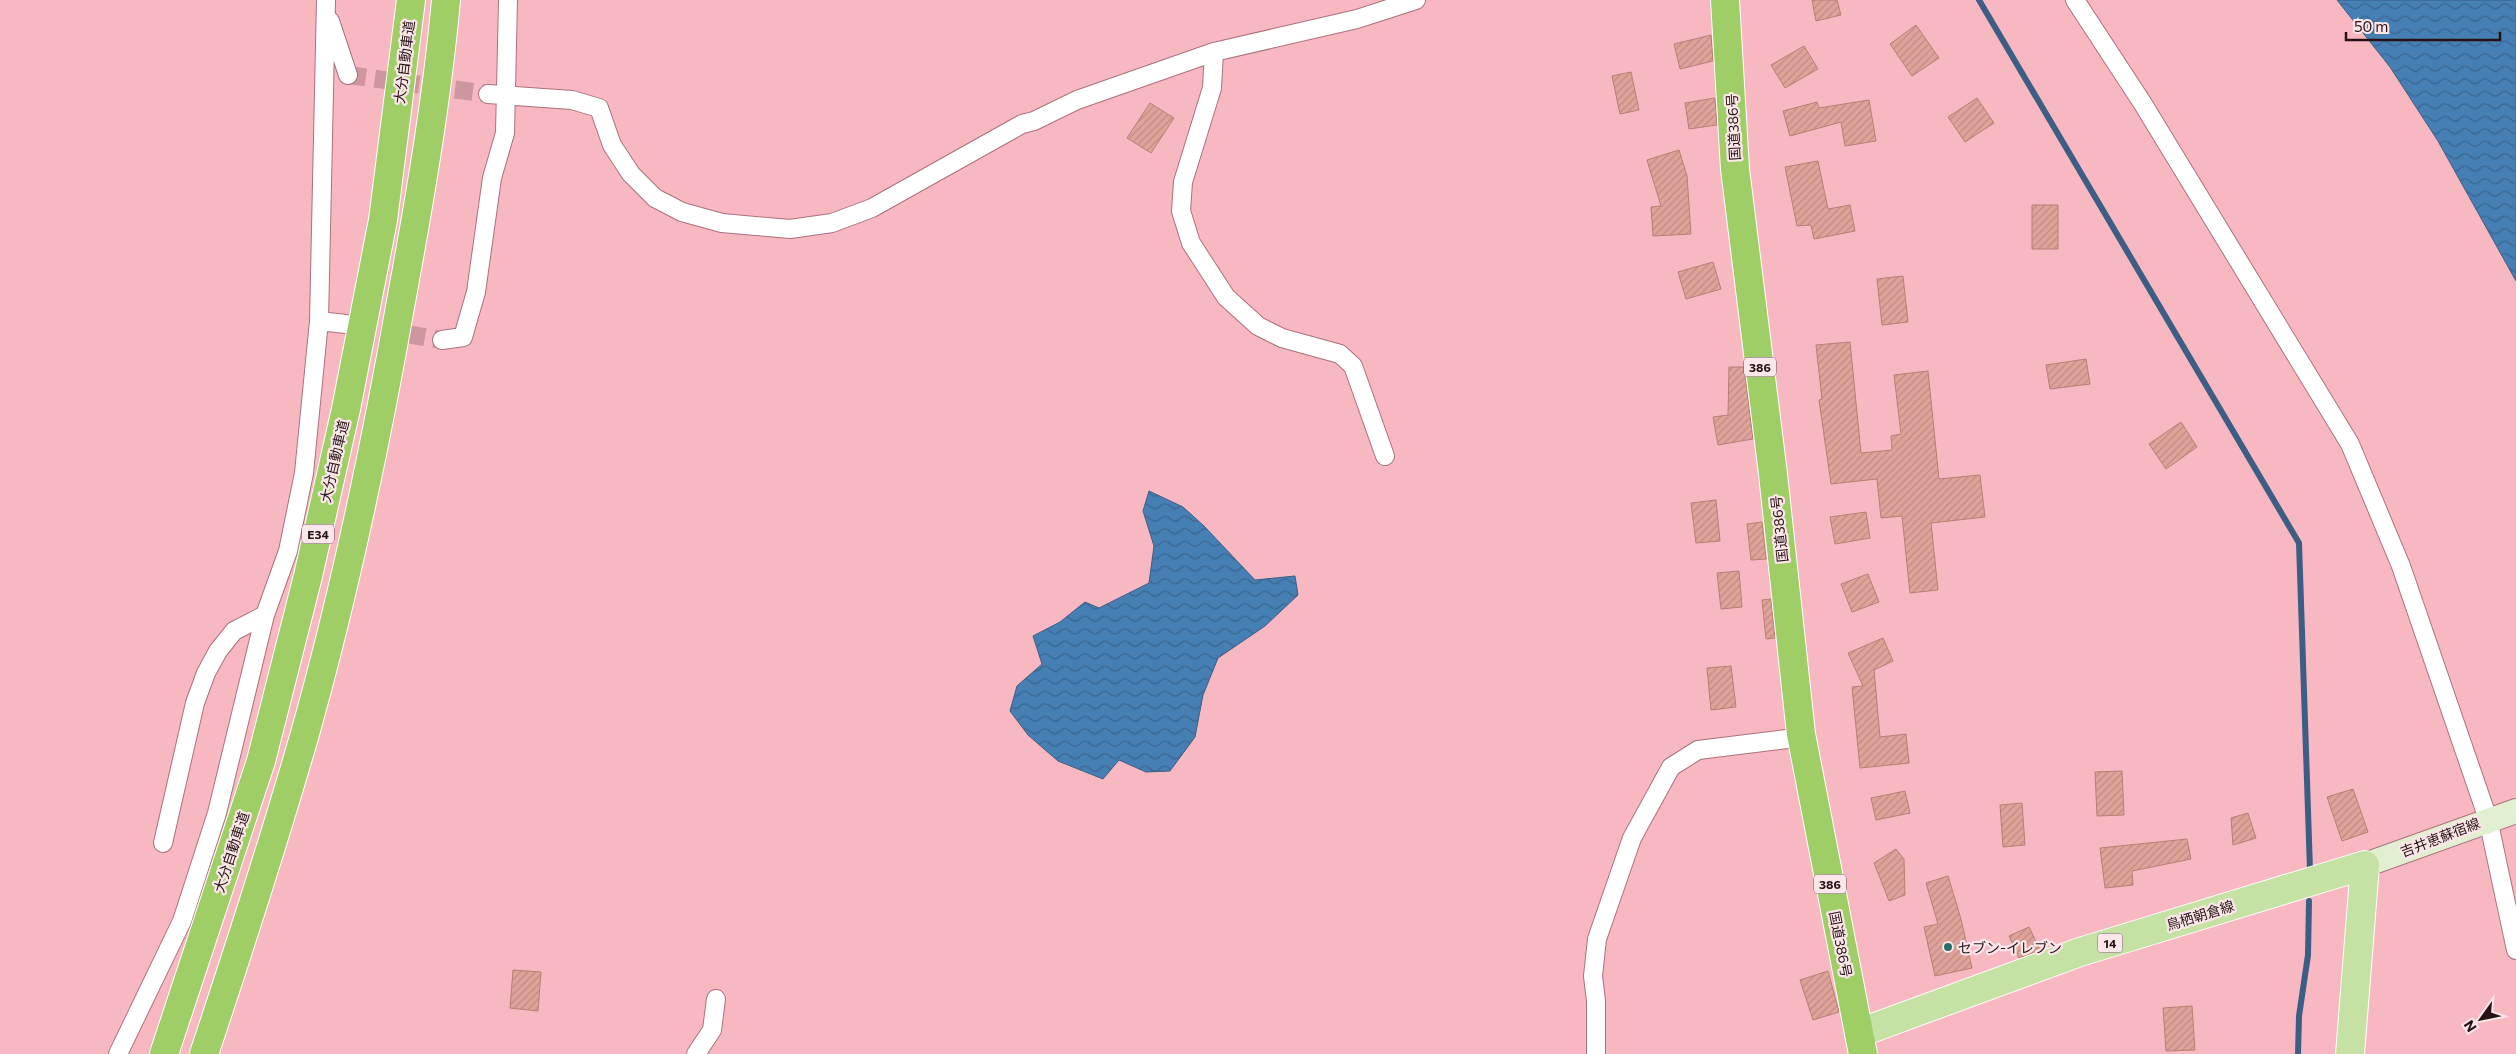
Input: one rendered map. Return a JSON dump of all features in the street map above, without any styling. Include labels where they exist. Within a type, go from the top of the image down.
[{"type":"highway","name":"大分自動車道","points":[[164,1054],[261,762],[308,576],[346,409],[382,220],[411,0]]},
{"type":"highway","name":"E34","points":[[204,1054],[253,908],[304,736],[346,575],[382,408],[416,224],[441,52],[446,0]]},
{"type":"highway","name":"国道386号","points":[[1725,0],[1735,169],[1772,464],[1801,734],[1861,1044]]},
{"type":"main road","name":"吉井恵蘇宿線","points":[[2365,865],[2488,819],[2516,811]]},
{"type":"main road","name":"鳥栖朝倉線","points":[[1861,1044],[2080,952],[2365,865]]},
{"type":"main road","points":[[2350,1054],[2365,865]]},
{"type":"street","points":[[442,340],[463,336],[476,292],[492,178],[505,134],[508,0]]},
{"type":"street","points":[[488,94],[572,100],[599,108],[612,145],[631,174],[655,198],[682,212],[722,223],[790,229],[832,223],[872,208],[1022,124],[1034,121],[1077,100],[1214,52],[1357,19],[1416,0]]},
{"type":"street","points":[[2075,0],[2148,112],[2350,444],[2401,566],[2488,819],[2516,950]]},
{"type":"street","points":[[324,3],[348,75]]},
{"type":"street","points":[[118,1054],[182,921],[217,813],[266,615],[288,551],[304,473],[319,321],[324,3]]},
{"type":"street","points":[[1214,52],[1212,88],[1183,182],[1181,211],[1191,244],[1226,297],[1258,326],[1282,338],[1340,354],[1353,366],[1385,456]]},
{"type":"street","points":[[319,321],[346,324]]},
{"type":"street","points":[[163,843],[195,703],[206,673],[218,652],[234,632],[266,615]]},
{"type":"street","points":[[1596,1054],[1596,1001],[1593,976],[1597,939],[1632,838],[1671,767],[1698,750],[1788,739],[1801,734]]},
{"type":"street","points":[[696,1054],[712,1030],[716,999]]},
{"type":"water","points":[[2337,0],[2516,0],[2516,281],[2438,141],[2390,67]]},
{"type":"water","points":[[1149,491],[1183,507],[1204,526],[1255,580],[1295,576],[1298,595],[1265,626],[1218,658],[1203,695],[1195,737],[1170,771],[1146,772],[1119,760],[1103,779],[1058,761],[1028,735],[1010,711],[1017,686],[1042,664],[1033,636],[1060,622],[1085,602],[1099,608],[1149,583],[1154,546],[1143,511]]},
{"type":"building","points":[[1812,0],[1837,0],[1841,15],[1816,21]]},
{"type":"building","points":[[1916,25],[1939,58],[1912,76],[1890,44]]},
{"type":"building","points":[[1711,35],[1713,61],[1680,69],[1674,44]]},
{"type":"building","points":[[1804,46],[1818,69],[1785,88],[1771,65]]},
{"type":"building","points":[[1631,72],[1639,110],[1620,114],[1612,76]]},
{"type":"building","points":[[1715,98],[1717,125],[1689,129],[1685,103]]},
{"type":"building","points":[[1977,98],[1994,123],[1965,142],[1948,117]]},
{"type":"building","points":[[1869,100],[1876,141],[1845,146],[1841,122],[1790,136],[1783,111],[1817,102],[1819,108]]},
{"type":"building","points":[[1150,103],[1174,118],[1151,153],[1127,138]]},
{"type":"building","points":[[1679,150],[1687,176],[1691,234],[1653,236],[1651,207],[1661,206],[1647,160]]},
{"type":"building","points":[[1818,161],[1828,209],[1850,205],[1855,231],[1814,239],[1811,225],[1797,226],[1785,167]]},
{"type":"building","points":[[2032,205],[2058,205],[2058,249],[2032,249]]},
{"type":"building","points":[[1713,262],[1721,289],[1686,299],[1678,272]]},
{"type":"building","points":[[1903,276],[1908,322],[1882,325],[1877,279]]},
{"type":"building","points":[[1850,342],[1861,453],[1892,450],[1891,436],[1901,434],[1894,375],[1928,371],[1939,479],[1980,475],[1985,517],[1931,523],[1938,590],[1910,593],[1902,516],[1881,518],[1877,479],[1831,484],[1819,400],[1822,399],[1816,345]]},
{"type":"building","points":[[2086,359],[2090,384],[2050,389],[2046,365]]},
{"type":"building","points":[[1729,367],[1744,367],[1753,439],[1718,445],[1713,417],[1728,415]]},
{"type":"building","points":[[2181,422],[2197,447],[2166,469],[2149,444]]},
{"type":"building","points":[[1716,500],[1720,541],[1696,543],[1691,503]]},
{"type":"building","points":[[1866,512],[1870,538],[1835,544],[1830,517]]},
{"type":"building","points":[[1762,522],[1766,559],[1751,560],[1747,524]]},
{"type":"building","points":[[1739,571],[1742,607],[1721,609],[1717,573]]},
{"type":"building","points":[[1868,574],[1879,602],[1852,612],[1841,584]]},
{"type":"building","points":[[1771,599],[1775,638],[1766,639],[1762,600]]},
{"type":"building","points":[[1883,638],[1893,661],[1874,670],[1880,737],[1906,734],[1909,763],[1860,768],[1852,687],[1863,686],[1848,653]]},
{"type":"building","points":[[1731,666],[1736,707],[1711,710],[1707,668]]},
{"type":"building","points":[[2122,771],[2124,815],[2097,816],[2095,772]]},
{"type":"building","points":[[2353,789],[2368,832],[2342,841],[2327,797]]},
{"type":"building","points":[[1905,791],[1910,813],[1876,820],[1871,798]]},
{"type":"building","points":[[2022,803],[2025,845],[2003,847],[2000,805]]},
{"type":"building","points":[[2248,813],[2256,838],[2233,845],[2231,818]]},
{"type":"building","points":[[2187,839],[2191,859],[2132,871],[2133,885],[2105,888],[2100,848]]},
{"type":"building","points":[[1896,849],[1904,859],[1905,895],[1889,901],[1874,863]]},
{"type":"building","name":"セブン-イレブン","points":[[1948,876],[1961,919],[1972,968],[1935,976],[1924,927],[1938,924],[1926,883]]},
{"type":"building","points":[[2029,927],[2040,950],[2019,958],[2009,936]]},
{"type":"building","points":[[513,970],[541,972],[538,1011],[510,1008]]},
{"type":"building","points":[[1828,971],[1839,1012],[1813,1020],[1800,980]]},
{"type":"building","points":[[2192,1006],[2195,1050],[2166,1051],[2163,1008]]},
{"type":"waterway","points":[[1979,0],[2299,543],[2310,870]]},
{"type":"waterway","points":[[2298,1054],[2299,1016],[2308,955],[2309,901]]},
{"type":"tunnel","points":[[348,75],[488,94]]},
{"type":"tunnel","points":[[354,325],[442,340]]},
{"type":"place","name":"セブン-イレブン","points":[[1948,947]]}]
